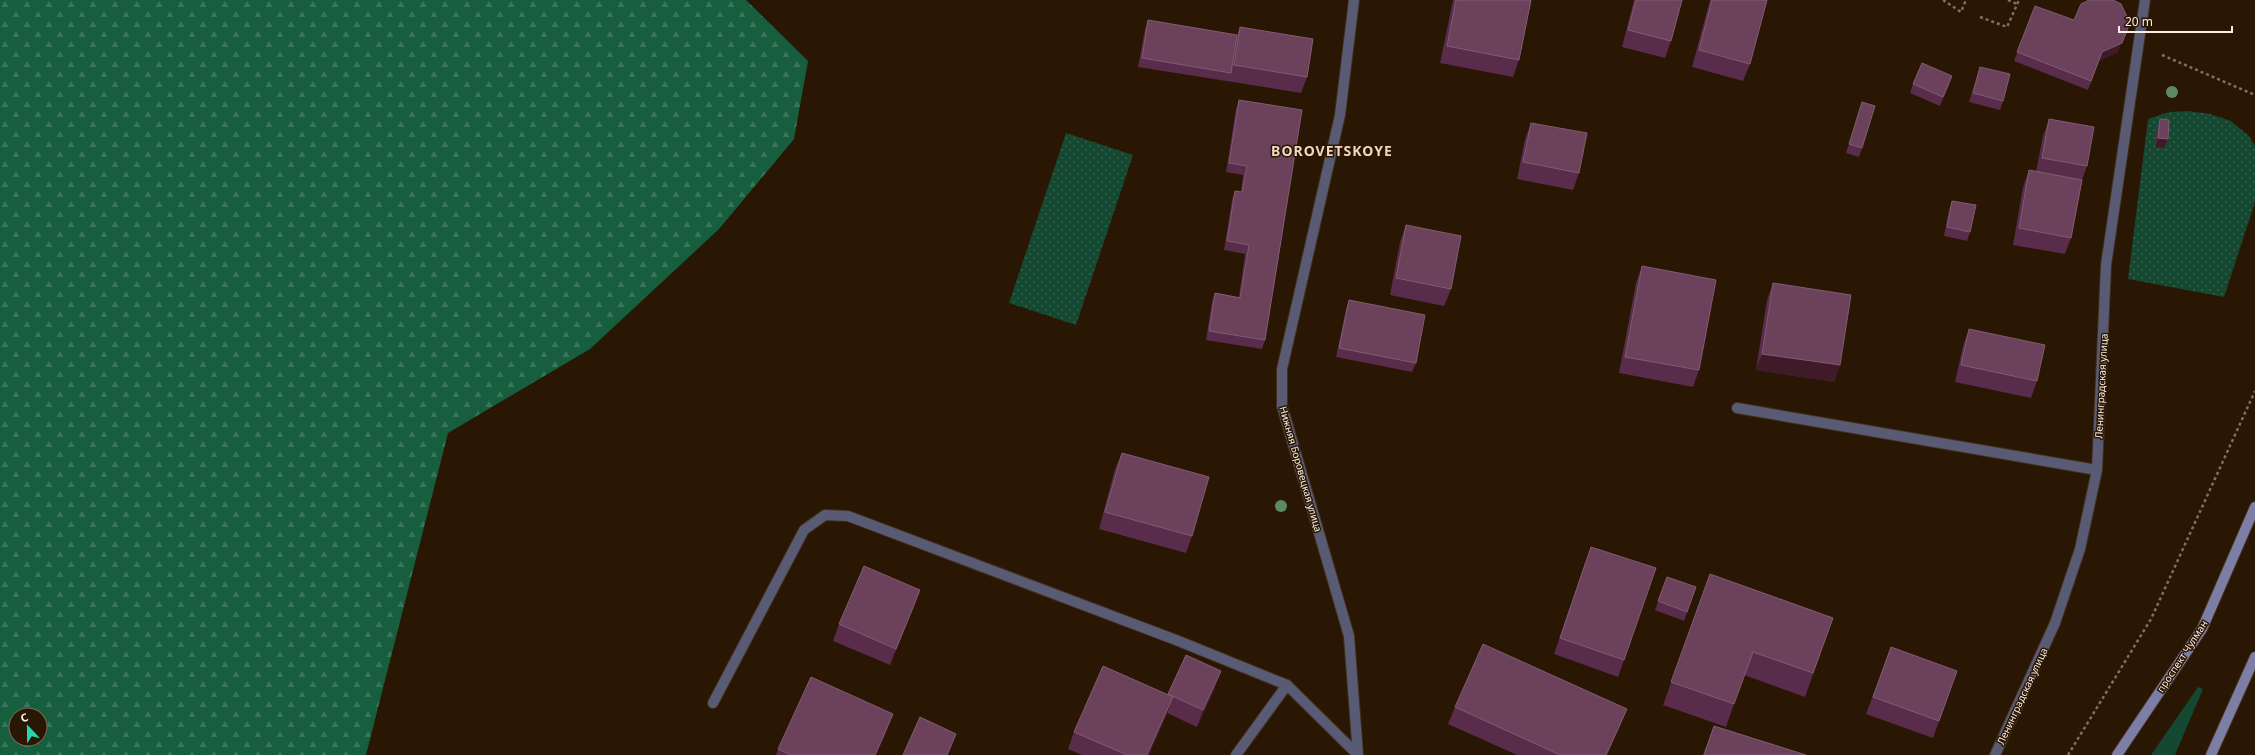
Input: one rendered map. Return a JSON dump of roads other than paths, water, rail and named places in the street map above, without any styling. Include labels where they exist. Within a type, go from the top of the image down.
[{"type":"main road","name":"проспект Чулман","points":[[2117,755],[2202,629],[2255,507]]},
{"type":"main road","points":[[2211,755],[2255,657]]},
{"type":"street","name":"Нижняя Боровецкая улица","points":[[1354,0],[1340,115],[1285,356],[1282,377],[1282,406],[1349,636],[1358,755]]},
{"type":"street","name":"Ленинградская улица","points":[[1995,755],[2055,623],[2080,549],[2097,470],[2106,265],[2145,0]]},
{"type":"street","points":[[1737,408],[2097,470]]},
{"type":"street","points":[[713,703],[804,530],[825,515],[848,516],[1176,640],[1287,685],[1236,755]]},
{"type":"street","name":"Нижняя Боровецкая улица","points":[[1287,685],[1358,755]]},
{"type":"district","name":"BOROVETSKOYE","points":[[1332,151]]}]
